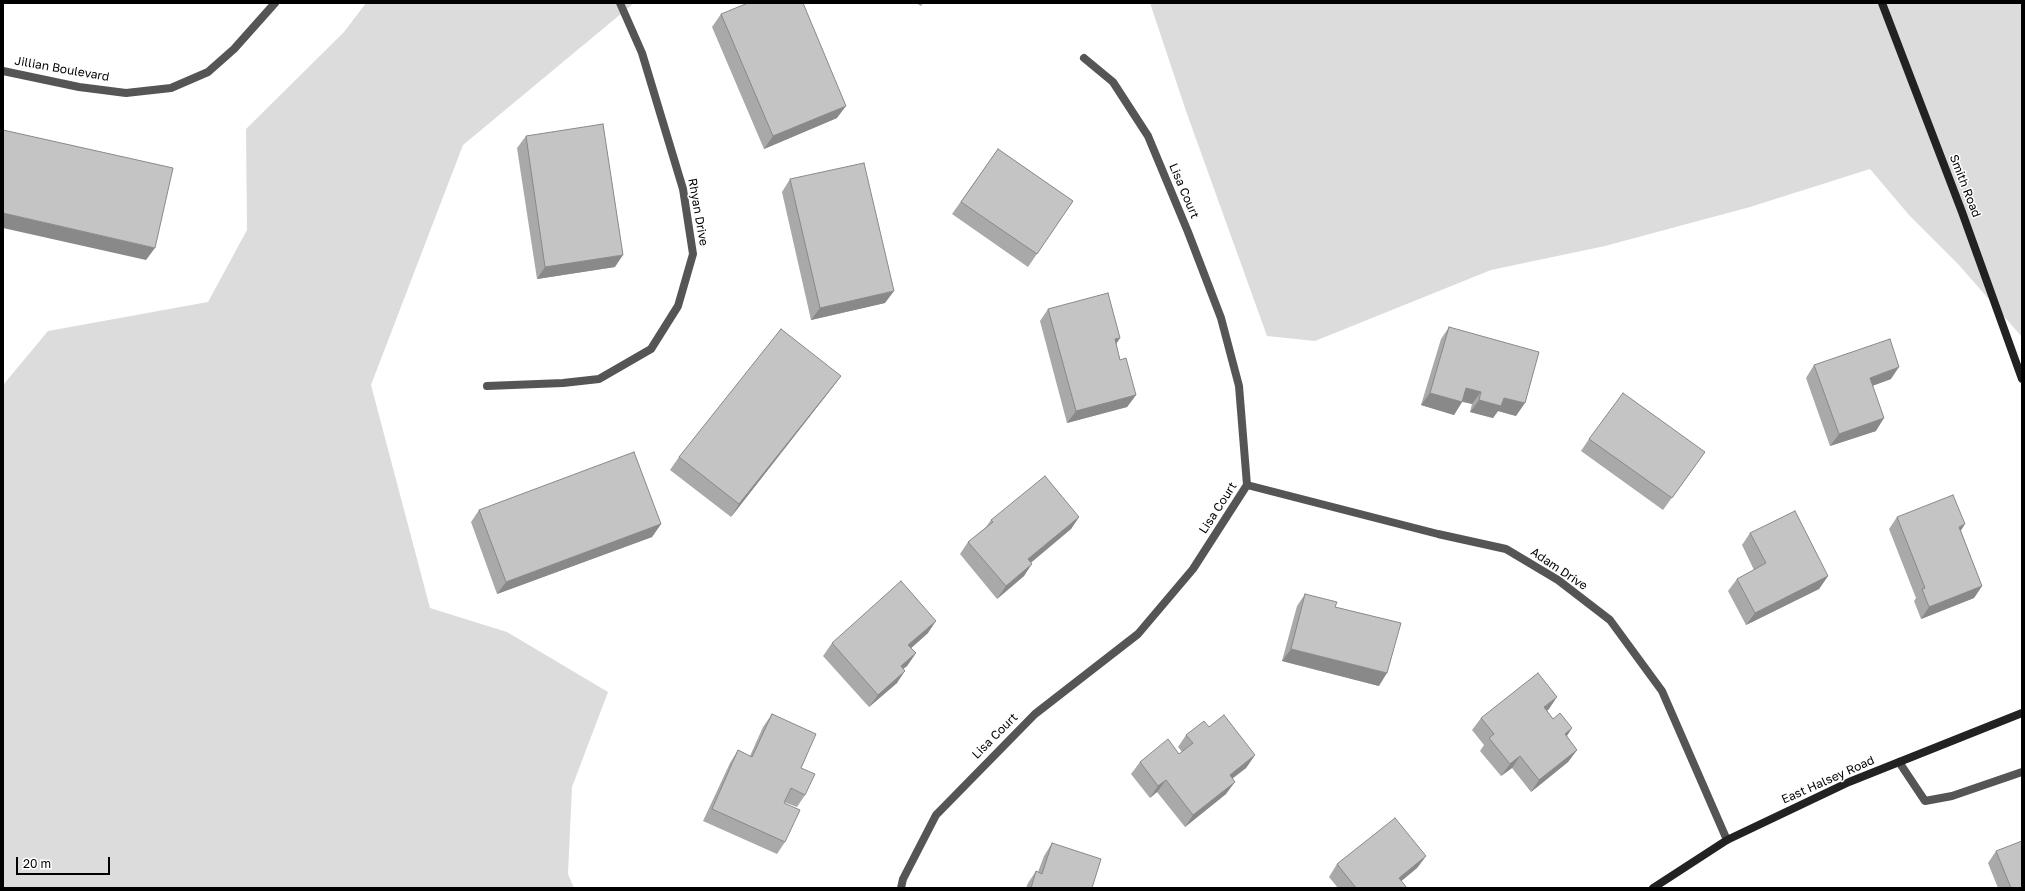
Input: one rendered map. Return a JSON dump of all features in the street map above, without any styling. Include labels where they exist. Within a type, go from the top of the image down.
[{"type":"street","name":"Jillian Boulevard","points":[[3,71],[79,87],[126,93],[171,88],[208,72],[234,50],[275,3]]},
{"type":"street","name":"Rhyan Drive","points":[[487,386],[563,384],[599,380],[651,349],[678,306],[693,254],[684,189],[642,53],[620,3]]},
{"type":"street","name":"Smith Road","points":[[1882,3],[1962,212],[2022,379]]},
{"type":"street","name":"Lisa Court","points":[[901,888],[903,879],[936,815],[1034,714],[1138,634],[1193,569],[1247,485],[1239,386],[1221,318],[1188,232],[1148,136],[1113,82],[1084,58]]},
{"type":"street","name":"Adam Drive","points":[[1247,485],[1438,534],[1506,549],[1558,580],[1610,620],[1662,691],[1727,840]]},
{"type":"street","name":"East Halsey Road","points":[[1653,888],[1727,840],[1849,782],[2022,713]]},
{"type":"street","points":[[1899,762],[1926,802],[1952,796],[2022,772]]},
{"type":"shaded area","points":[[366,3],[634,3],[463,145],[371,385],[430,608],[507,632],[608,692],[572,787],[568,874],[574,888],[3,888],[3,385],[48,331],[208,302],[247,230],[246,129],[344,32]]},
{"type":"shaded area","points":[[1150,3],[2022,3],[2022,337],[1958,264],[1909,215],[1870,169],[1750,207],[1605,246],[1491,270],[1315,341],[1267,336],[1186,111]]},
{"type":"building","points":[[748,3],[803,3],[846,106],[773,136],[721,14]]},
{"type":"building","points":[[603,124],[623,255],[545,267],[526,136]]},
{"type":"building","points":[[3,130],[173,168],[155,248],[3,213]]},
{"type":"building","points":[[998,149],[1073,201],[1037,254],[961,202]]},
{"type":"building","points":[[864,163],[894,291],[820,308],[790,179]]},
{"type":"building","points":[[1108,293],[1120,338],[1115,339],[1120,360],[1126,358],[1136,395],[1076,411],[1048,309]]},
{"type":"building","points":[[1449,327],[1539,352],[1525,403],[1504,398],[1501,406],[1479,400],[1481,392],[1466,388],[1462,402],[1430,393]]},
{"type":"building","points":[[781,329],[841,376],[739,504],[679,457]]},
{"type":"building","points":[[1890,339],[1899,367],[1870,378],[1884,418],[1839,434],[1814,365]]},
{"type":"building","points":[[1623,393],[1705,452],[1672,498],[1589,439]]},
{"type":"building","points":[[634,452],[661,524],[506,582],[479,510]]},
{"type":"building","points":[[1045,476],[1079,517],[1028,559],[1032,564],[1006,586],[968,542],[993,522],[991,520]]},
{"type":"building","points":[[1953,495],[1965,524],[1959,527],[1982,586],[1929,607],[1922,589],[1925,588],[1897,517]]},
{"type":"building","points":[[1795,511],[1828,576],[1755,613],[1737,579],[1766,563],[1750,533]]},
{"type":"building","points":[[901,581],[936,621],[908,645],[916,653],[901,666],[905,671],[878,695],[832,643]]},
{"type":"building","points":[[1305,594],[1337,602],[1335,607],[1401,623],[1387,673],[1291,649]]},
{"type":"building","points":[[1538,673],[1557,697],[1544,707],[1553,719],[1560,713],[1572,728],[1565,734],[1577,750],[1539,780],[1520,756],[1510,764],[1489,738],[1494,734],[1481,718]]},
{"type":"building","points":[[772,714],[816,734],[801,768],[815,774],[805,795],[791,788],[784,803],[800,810],[785,842],[712,809],[738,750],[752,757]]},
{"type":"building","points":[[1224,715],[1255,755],[1230,775],[1235,782],[1193,815],[1166,780],[1158,786],[1140,762],[1168,739],[1179,754],[1193,743],[1186,735],[1204,721],[1209,727]]},
{"type":"building","points":[[1395,818],[1426,856],[1399,878],[1407,888],[1356,888],[1337,864]]},
{"type":"building","points":[[2022,841],[2022,888],[2011,888],[1996,851]]},
{"type":"building","points":[[1052,843],[1101,859],[1092,888],[1031,888],[1036,871],[1042,874]]}]
